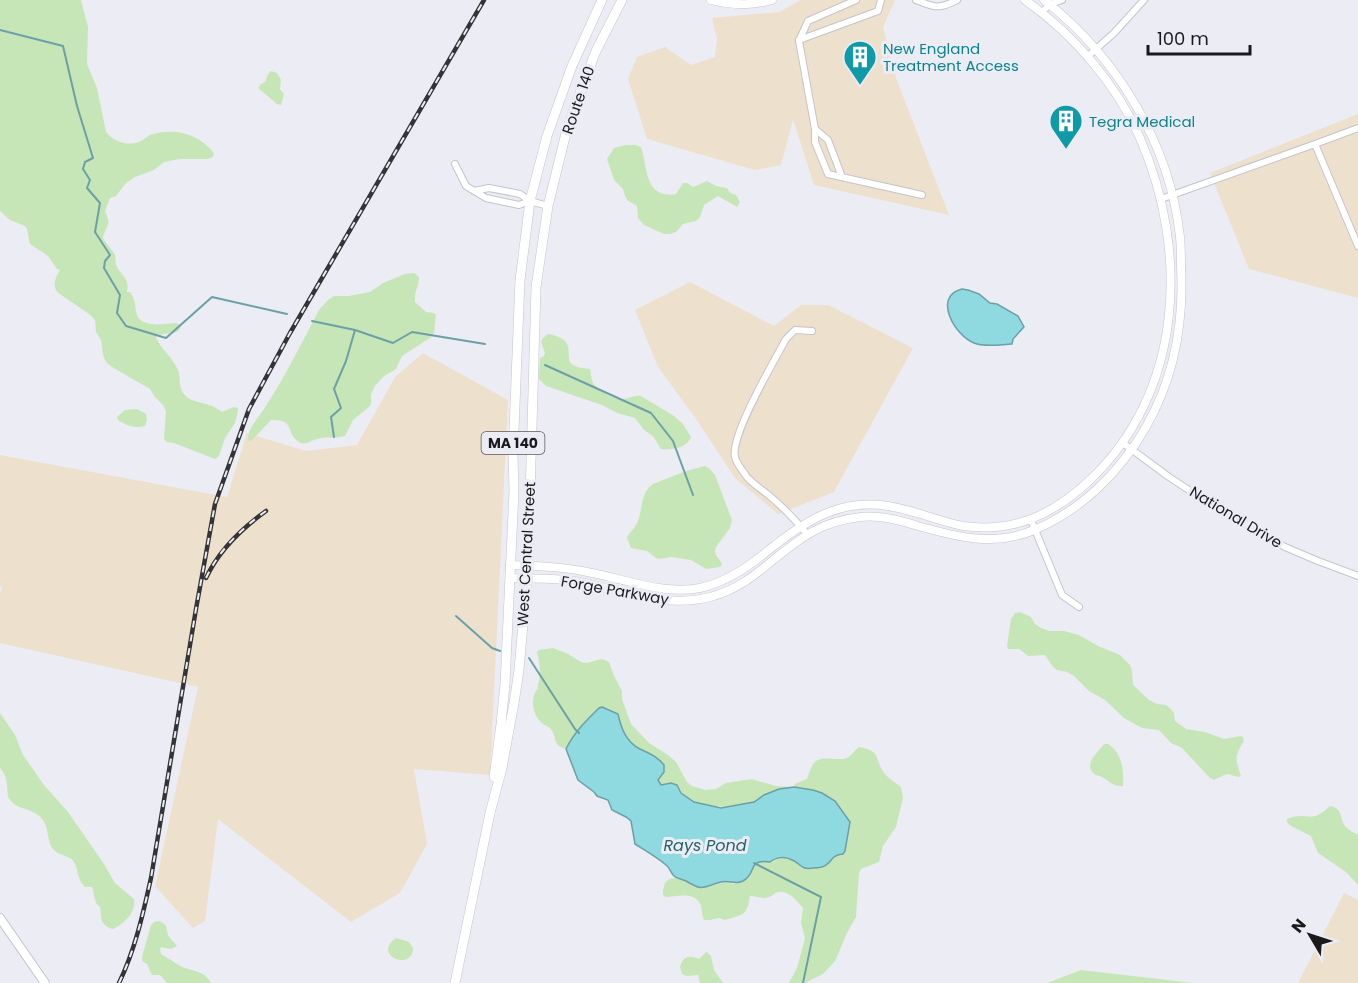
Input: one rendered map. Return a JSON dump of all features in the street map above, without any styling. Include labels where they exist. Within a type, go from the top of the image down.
[{"type":"main road","name":"Route 140","points":[[530,201],[547,136],[572,66],[602,0]]},
{"type":"main road","name":"Route 140","points":[[548,206],[566,133],[579,94],[622,0]]},
{"type":"main road","name":"West Central Street","points":[[455,983],[490,809],[504,694],[514,491],[517,331],[520,280],[530,201]]},
{"type":"main road","name":"West Central Street","points":[[490,809],[502,768],[519,670],[528,566],[536,287],[548,206]]},
{"type":"main road","points":[[0,918],[45,983]]},
{"type":"street","points":[[711,0],[738,4],[772,0]]},
{"type":"street","points":[[856,0],[808,21],[799,41],[815,129],[815,141],[828,174],[922,195]]},
{"type":"street","points":[[799,41],[878,11],[882,0]]},
{"type":"street","points":[[916,0],[942,7],[956,0]]},
{"type":"street","name":"Forge Parkway","points":[[510,565],[564,568],[649,587],[675,590],[693,589],[711,585],[734,575],[801,526],[816,517],[838,509],[865,505],[890,506],[951,524],[976,528],[1000,527],[1031,520],[1046,513],[1078,491],[1105,465],[1135,424],[1153,386],[1162,355],[1171,293],[1170,256],[1161,199],[1139,136],[1121,103],[1087,57],[1067,35],[1025,0]]},
{"type":"street","points":[[1041,13],[1047,2],[1062,0]]},
{"type":"street","points":[[1087,57],[1114,33],[1144,0]]},
{"type":"street","name":"Forge Parkway","points":[[510,578],[549,578],[573,581],[660,600],[684,602],[734,589],[756,576],[807,535],[838,521],[868,516],[898,520],[958,537],[984,540],[1009,538],[1035,530],[1056,520],[1098,489],[1132,449],[1161,398],[1169,374],[1179,330],[1182,299],[1180,237],[1166,175],[1158,152],[1124,85],[1075,27],[1047,2]]},
{"type":"street","points":[[1161,199],[1358,128]]},
{"type":"street","points":[[815,129],[828,140],[842,177]]},
{"type":"street","points":[[1315,144],[1358,246]]},
{"type":"street","points":[[456,164],[466,186],[486,198],[519,205],[530,201]]},
{"type":"street","points":[[474,191],[489,188],[520,194],[530,201],[548,206]]},
{"type":"street","points":[[807,535],[801,526],[749,479],[738,465],[735,449],[739,431],[786,339],[795,330],[812,331]]},
{"type":"street","name":"National Drive","points":[[1123,442],[1209,504],[1285,547],[1358,576]]},
{"type":"street","points":[[1031,520],[1062,595],[1079,607]]},
{"type":"shaded area","points":[[801,0],[895,0],[883,27],[896,78],[949,215],[814,185],[793,119],[781,165],[755,170],[647,139],[628,79],[637,57],[665,47],[691,65],[715,57],[717,39],[712,18],[779,12]]},
{"type":"shaded area","points":[[1358,114],[1358,298],[1249,269],[1210,173]]},
{"type":"shaded area","points":[[690,282],[774,326],[801,305],[828,305],[913,348],[834,492],[778,514],[735,478],[658,367],[635,310]]},
{"type":"shaded area","points":[[423,353],[508,400],[490,775],[414,769],[427,844],[400,893],[351,922],[218,819],[205,921],[193,928],[155,886],[198,687],[0,643],[2,587],[0,586],[0,455],[227,497],[247,433],[306,451],[357,445],[395,377]]},
{"type":"shaded area","points":[[1344,893],[1358,900],[1358,983],[1298,983]]},
{"type":"green space","points":[[0,0],[81,0],[88,27],[87,64],[97,88],[106,132],[109,136],[117,141],[132,144],[153,134],[178,132],[201,141],[214,153],[213,157],[208,159],[180,159],[164,162],[154,170],[126,183],[116,196],[110,198],[105,211],[108,223],[103,238],[115,255],[116,265],[126,280],[127,292],[130,292],[133,297],[141,321],[152,324],[175,323],[181,327],[177,332],[158,335],[156,338],[176,366],[180,387],[187,397],[222,412],[234,407],[238,408],[235,423],[225,438],[219,456],[215,459],[164,439],[166,411],[163,405],[150,389],[106,362],[101,340],[96,332],[95,320],[57,292],[55,283],[60,270],[48,256],[30,244],[25,226],[10,220],[0,211]]},
{"type":"green space","points":[[271,71],[277,73],[281,80],[280,89],[284,94],[281,105],[258,88],[265,82]]},
{"type":"green space","points":[[626,145],[641,147],[649,180],[658,192],[676,194],[683,183],[693,187],[707,181],[727,188],[730,193],[736,195],[740,202],[737,207],[718,196],[704,205],[696,221],[683,224],[676,232],[670,234],[664,234],[644,225],[638,218],[637,206],[627,200],[623,189],[614,180],[607,159],[614,148]]},
{"type":"green space","points":[[414,273],[419,277],[415,302],[426,312],[436,315],[434,333],[402,356],[396,369],[384,376],[375,386],[371,394],[371,404],[353,420],[345,436],[320,438],[301,443],[292,435],[287,424],[279,420],[271,420],[252,440],[248,441],[252,426],[278,387],[319,310],[328,300],[334,296],[370,292],[383,283],[405,274]]},
{"type":"green space","points":[[548,334],[558,337],[568,345],[571,363],[577,367],[590,369],[593,383],[602,391],[618,399],[641,396],[683,424],[691,437],[689,441],[679,448],[661,449],[653,436],[644,430],[635,418],[546,386],[539,379],[540,358],[545,353],[541,342]]},
{"type":"green space","points":[[137,409],[146,414],[145,426],[131,426],[118,420],[117,417],[125,410]]},
{"type":"green space","points":[[705,466],[715,475],[732,520],[730,528],[715,551],[722,565],[706,569],[691,560],[671,557],[660,559],[647,551],[631,548],[627,538],[637,523],[644,496],[649,488],[653,484],[686,471]]},
{"type":"green space","points":[[1020,612],[1031,617],[1041,628],[1079,635],[1120,655],[1130,665],[1133,685],[1149,700],[1170,708],[1174,713],[1175,721],[1186,729],[1205,732],[1224,739],[1243,737],[1244,741],[1236,759],[1241,776],[1228,774],[1214,780],[1210,778],[1182,748],[1171,743],[1159,730],[1142,728],[1124,718],[1105,700],[1089,691],[1074,676],[1053,667],[1045,655],[1028,656],[1019,649],[1008,649],[1011,619],[1015,613]]},
{"type":"green space","points":[[553,648],[581,662],[587,663],[602,659],[609,662],[622,691],[622,699],[631,724],[649,743],[676,762],[687,782],[692,786],[705,790],[716,789],[726,783],[751,779],[776,786],[794,787],[778,790],[748,804],[734,807],[714,806],[693,801],[684,795],[679,787],[671,783],[661,785],[658,780],[664,772],[654,755],[629,741],[620,726],[619,717],[605,708],[599,708],[570,741],[566,749],[561,747],[556,743],[550,728],[541,723],[537,717],[533,703],[540,676],[537,652]]},
{"type":"green space","points":[[0,713],[15,735],[23,755],[44,785],[68,812],[115,883],[134,899],[129,917],[113,929],[103,923],[100,907],[95,901],[92,887],[85,887],[82,884],[74,862],[56,852],[52,847],[43,820],[37,814],[14,804],[8,797],[6,778],[0,768]]},
{"type":"green space","points":[[1104,744],[1113,748],[1119,757],[1123,786],[1114,785],[1093,773],[1091,769],[1093,758]]},
{"type":"green space","points":[[859,747],[875,754],[885,774],[901,787],[903,798],[896,827],[883,846],[879,862],[861,869],[859,873],[856,917],[835,961],[823,974],[805,983],[789,983],[797,968],[805,938],[801,923],[803,908],[789,895],[782,892],[767,898],[750,896],[748,906],[741,915],[725,920],[719,918],[704,920],[699,901],[695,898],[663,895],[665,883],[675,878],[684,879],[694,886],[709,887],[725,882],[734,884],[749,877],[759,861],[767,862],[781,857],[793,860],[804,868],[828,864],[837,855],[794,787],[795,784],[807,779],[813,765],[818,760],[844,759]]},
{"type":"green space","points":[[1330,806],[1339,811],[1346,827],[1358,835],[1358,885],[1346,872],[1318,853],[1311,836],[1287,822],[1287,819],[1294,817],[1313,817]]},
{"type":"green space","points":[[159,921],[165,925],[168,935],[177,946],[171,949],[161,947],[161,954],[182,967],[202,974],[211,983],[167,983],[160,975],[152,975],[147,964],[142,961],[142,957],[151,925]]},
{"type":"green space","points":[[396,938],[409,942],[413,948],[407,959],[395,959],[390,955],[388,951],[390,945]]},
{"type":"green space","points":[[707,952],[711,956],[714,970],[723,983],[700,983],[698,975],[682,974],[680,967],[685,959],[693,957],[699,959]]},
{"type":"green space","points":[[1081,970],[1193,983],[1047,983]]},
{"type":"water","points":[[962,289],[979,294],[990,303],[997,304],[1018,316],[1024,327],[1013,339],[1012,344],[978,344],[960,333],[954,325],[948,307],[953,293]]},
{"type":"water","name":"Rays Pond","points":[[602,707],[618,714],[631,743],[656,757],[664,765],[664,772],[658,780],[661,785],[671,783],[677,785],[681,793],[694,802],[721,808],[754,802],[779,789],[794,787],[822,793],[835,801],[850,822],[845,851],[825,866],[820,867],[805,868],[784,858],[758,863],[747,878],[737,883],[724,882],[700,887],[675,877],[663,862],[635,844],[631,821],[612,810],[608,800],[597,796],[578,780],[566,749],[581,727]]},
{"type":"waterway","points":[[0,30],[63,46],[77,106],[93,158],[85,162],[83,169],[90,180],[87,188],[100,203],[95,232],[110,255],[105,261],[104,268],[120,295],[117,313],[126,326],[166,338],[212,297],[287,314]]},
{"type":"waterway","points":[[312,321],[355,330],[393,343],[412,332],[485,344]]},
{"type":"waterway","points":[[334,437],[331,417],[341,408],[334,389],[346,361],[355,330]]},
{"type":"waterway","points":[[545,365],[651,413],[673,441],[693,495]]},
{"type":"waterway","points":[[456,616],[492,648],[500,651]]},
{"type":"waterway","points":[[529,658],[579,733]]},
{"type":"waterway","points":[[754,863],[821,897],[803,983]]},
{"type":"railway","points":[[119,983],[134,945],[151,878],[215,504],[249,409],[290,333],[484,0]]},
{"type":"railway","points":[[206,578],[217,558],[232,541],[266,511]]},
{"type":"place","name":"New England Treatment Access","points":[[860,86]]},
{"type":"place","name":"Tegra Medical","points":[[1066,150]]}]
